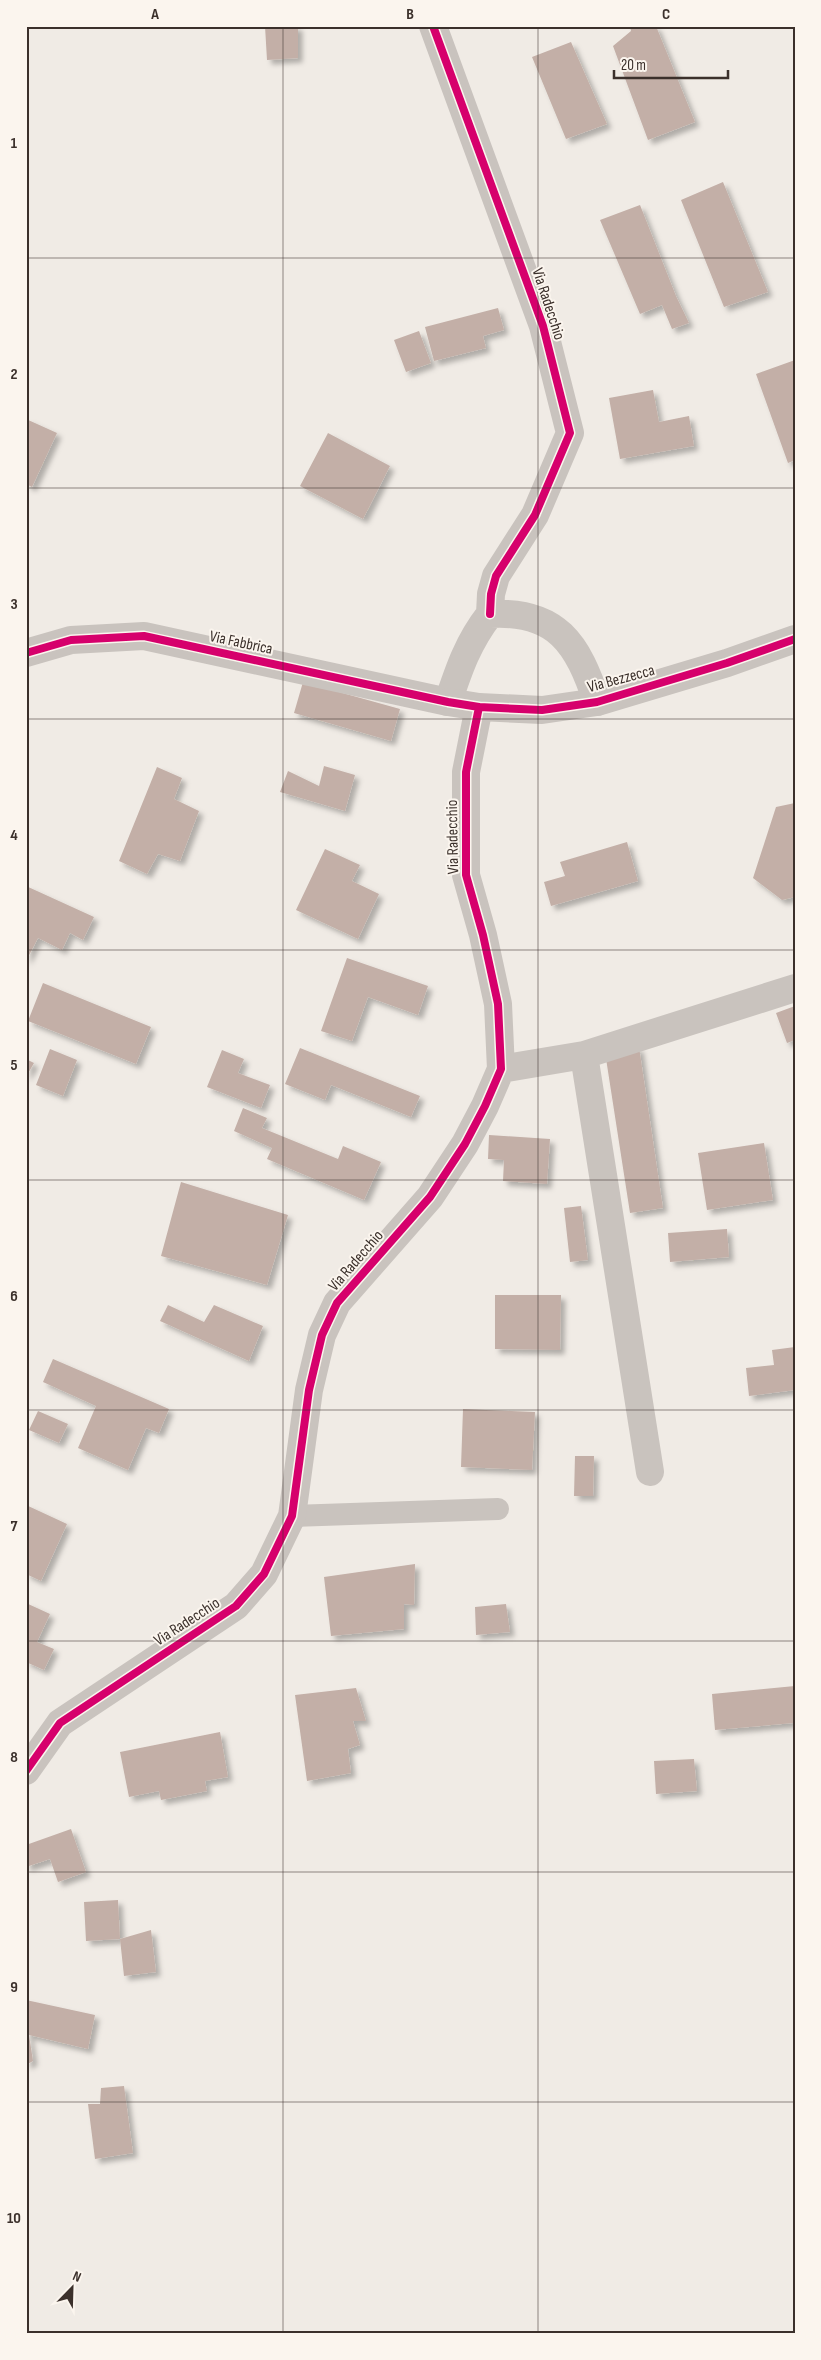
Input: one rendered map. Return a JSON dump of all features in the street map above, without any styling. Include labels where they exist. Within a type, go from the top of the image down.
[{"type":"street","name":"Via Radecchio","points":[[433,26],[543,326],[570,433],[535,515],[496,576],[491,594],[490,614]]},
{"type":"street","points":[[448,702],[460,666],[475,633],[490,614],[515,612],[539,620],[559,630],[586,667],[597,702]]},
{"type":"street","name":"Via Fabbrica","points":[[26,653],[71,640],[144,636],[448,702]]},
{"type":"street","name":"Via Bezzecca","points":[[448,702],[479,707],[542,710],[597,702],[727,663],[795,639]]},
{"type":"street","name":"Via Radecchio","points":[[26,1772],[60,1723],[236,1606],[264,1574],[292,1516],[309,1390],[322,1335],[329,1319],[337,1303],[430,1197],[465,1144],[485,1106],[501,1069],[498,1004],[483,934],[466,875],[466,772],[479,707]]},
{"type":"street","points":[[501,1069],[584,1055],[795,988]]},
{"type":"street","points":[[584,1055],[650,1472]]},
{"type":"lane","points":[[292,1516],[498,1509]]},
{"type":"building","points":[[265,26],[298,26],[298,58],[267,60]]},
{"type":"building","points":[[630,26],[656,26],[695,122],[648,140],[613,46],[631,31]]},
{"type":"building","points":[[571,42],[607,124],[566,139],[532,57]]},
{"type":"building","points":[[723,182],[768,292],[724,307],[681,200]]},
{"type":"building","points":[[640,205],[676,296],[689,323],[672,329],[662,305],[640,314],[600,220]]},
{"type":"building","points":[[498,308],[504,330],[483,336],[486,348],[434,361],[425,327]]},
{"type":"building","points":[[419,331],[431,363],[406,372],[394,340]]},
{"type":"building","points":[[795,360],[795,460],[788,463],[756,374]]},
{"type":"building","points":[[653,390],[659,422],[689,416],[694,446],[620,459],[609,398]]},
{"type":"building","points":[[26,419],[57,433],[32,487],[26,484]]},
{"type":"building","points":[[328,433],[390,466],[363,519],[300,486]]},
{"type":"building","points":[[303,682],[400,709],[391,741],[294,713]]},
{"type":"building","points":[[324,766],[355,775],[345,811],[280,792],[288,771],[319,786]]},
{"type":"building","points":[[157,767],[182,778],[174,799],[199,811],[180,861],[158,854],[147,874],[119,861]]},
{"type":"building","points":[[795,803],[795,897],[782,900],[753,878],[776,807]]},
{"type":"building","points":[[627,842],[638,881],[551,906],[544,882],[565,876],[560,862]]},
{"type":"building","points":[[325,849],[360,865],[352,881],[379,894],[358,939],[296,910]]},
{"type":"building","points":[[26,886],[94,917],[83,940],[70,933],[62,950],[38,938],[26,961]]},
{"type":"building","points":[[347,958],[428,986],[418,1015],[368,997],[352,1041],[321,1031]]},
{"type":"building","points":[[43,983],[151,1027],[136,1064],[28,1021]]},
{"type":"building","points":[[795,1006],[795,1040],[787,1043],[776,1013]]},
{"type":"building","points":[[639,1047],[663,1208],[630,1213],[605,1052]]},
{"type":"building","points":[[300,1048],[420,1096],[411,1117],[331,1085],[325,1100],[285,1084]]},
{"type":"building","points":[[50,1049],[77,1060],[63,1096],[36,1085]]},
{"type":"building","points":[[222,1050],[244,1059],[238,1073],[270,1085],[261,1108],[207,1087]]},
{"type":"building","points":[[26,1059],[34,1063],[26,1077]]},
{"type":"building","points":[[243,1108],[267,1118],[262,1128],[338,1159],[343,1146],[381,1162],[364,1200],[267,1159],[272,1148],[234,1131]]},
{"type":"building","points":[[489,1135],[550,1139],[547,1184],[503,1181],[504,1160],[488,1159]]},
{"type":"building","points":[[764,1143],[773,1200],[707,1210],[698,1153]]},
{"type":"building","points":[[181,1182],[288,1215],[267,1285],[161,1256]]},
{"type":"building","points":[[581,1206],[588,1260],[570,1262],[564,1208]]},
{"type":"building","points":[[727,1229],[729,1257],[670,1262],[668,1233]]},
{"type":"building","points":[[495,1295],[561,1295],[560,1350],[495,1349]]},
{"type":"building","points":[[168,1305],[204,1322],[214,1305],[263,1326],[249,1361],[160,1321]]},
{"type":"building","points":[[795,1347],[795,1390],[749,1396],[746,1368],[774,1365],[772,1350]]},
{"type":"building","points":[[53,1359],[169,1409],[159,1433],[146,1428],[128,1470],[78,1448],[96,1406],[43,1382]]},
{"type":"building","points":[[463,1409],[535,1412],[532,1470],[461,1467]]},
{"type":"building","points":[[38,1411],[68,1424],[59,1443],[29,1430]]},
{"type":"building","points":[[575,1456],[594,1456],[593,1496],[574,1496]]},
{"type":"building","points":[[26,1505],[67,1524],[41,1581],[26,1574]]},
{"type":"building","points":[[415,1564],[414,1605],[404,1604],[404,1629],[331,1636],[324,1577]]},
{"type":"building","points":[[26,1603],[50,1614],[37,1642],[54,1649],[44,1670],[26,1662]]},
{"type":"building","points":[[506,1604],[510,1632],[476,1635],[475,1607]]},
{"type":"building","points":[[795,1686],[795,1732],[793,1723],[715,1730],[712,1694]]},
{"type":"building","points":[[356,1688],[366,1721],[353,1721],[360,1745],[348,1749],[351,1773],[307,1781],[295,1695]]},
{"type":"building","points":[[220,1732],[228,1777],[205,1781],[207,1791],[161,1800],[159,1791],[129,1797],[120,1752]]},
{"type":"building","points":[[694,1759],[697,1791],[656,1794],[654,1761]]},
{"type":"building","points":[[71,1829],[86,1872],[58,1882],[50,1859],[26,1867],[26,1845]]},
{"type":"building","points":[[118,1900],[120,1939],[86,1941],[84,1902]]},
{"type":"building","points":[[151,1930],[156,1972],[124,1976],[120,1939]]},
{"type":"building","points":[[26,2000],[95,2015],[88,2049],[29,2035],[33,2061],[26,2065]]},
{"type":"building","points":[[124,2086],[133,2153],[95,2159],[88,2104],[100,2104],[101,2088]]},
{"type":"cycle path","points":[[433,26],[543,326],[570,433],[535,515],[496,576],[491,594],[490,614]]},
{"type":"cycle path","points":[[26,653],[71,640],[144,636],[448,702],[479,707],[542,710],[597,702],[727,663],[795,639]]},
{"type":"cycle path","points":[[26,1771],[60,1723],[236,1606],[264,1574],[292,1516],[309,1390],[322,1335],[337,1303],[430,1197],[465,1144],[485,1106],[501,1069],[498,1004],[483,935],[466,875],[466,772],[479,707]]}]
